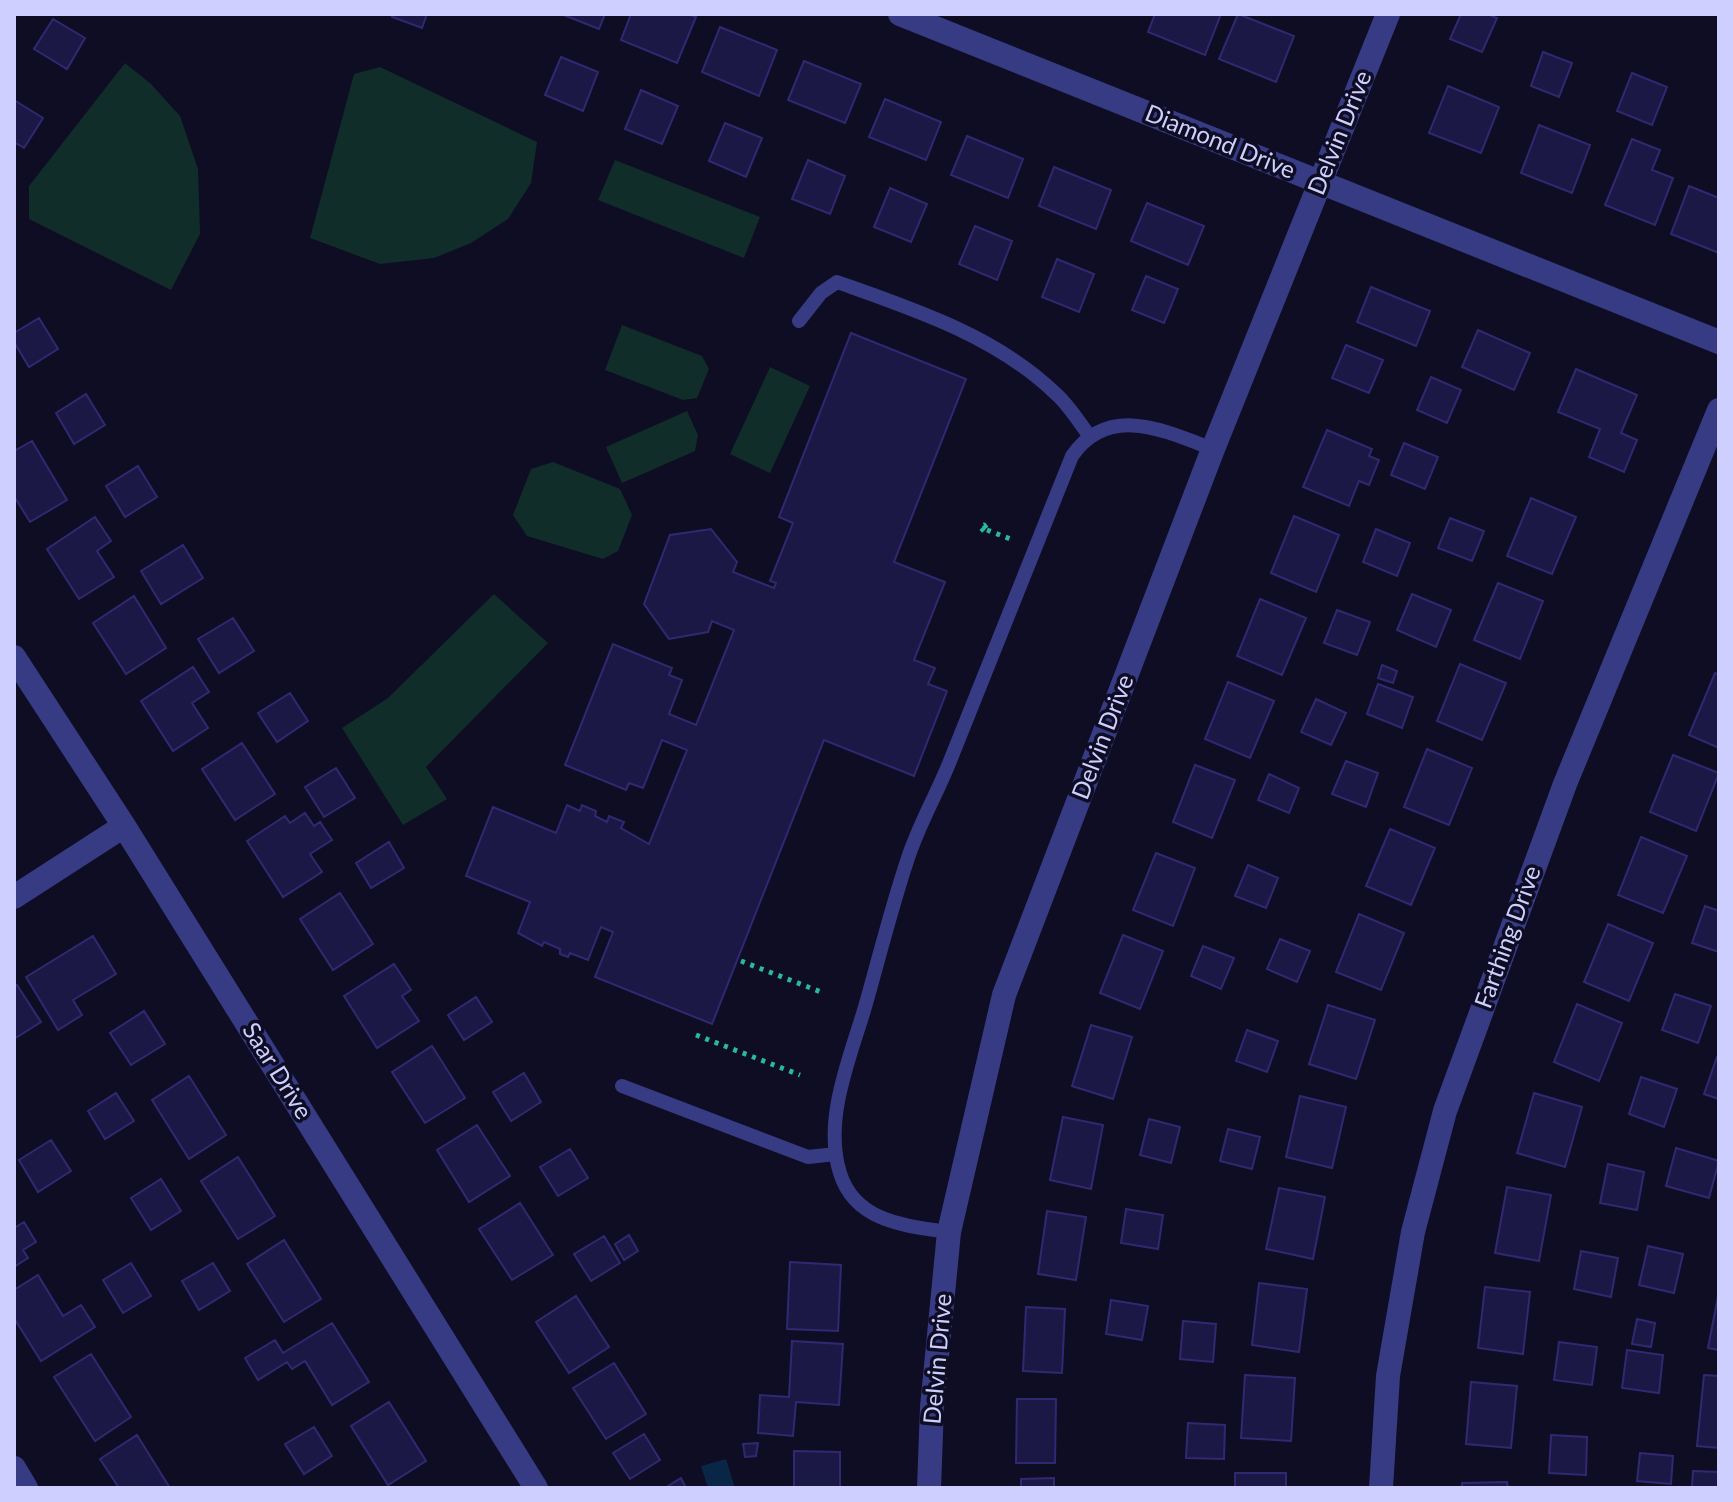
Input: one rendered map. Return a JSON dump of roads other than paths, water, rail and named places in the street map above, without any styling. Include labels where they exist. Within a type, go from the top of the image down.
[{"type":"street","name":"Diamond Drive","points":[[900,14],[1719,342]]},
{"type":"street","name":"Delvin Drive","points":[[929,1488],[932,1407],[949,1232],[1004,995],[1213,449],[1388,14]]},
{"type":"street","name":"Farthing Drive","points":[[1381,1488],[1388,1376],[1413,1232],[1445,1111],[1565,784],[1719,410]]},
{"type":"street","name":"Saar Drive","points":[[14,657],[124,826],[536,1488]]},
{"type":"street","points":[[14,897],[124,826]]},
{"type":"street","points":[[14,1468],[26,1488]]},
{"type":"lane","points":[[799,321],[821,293],[837,282],[935,317],[1025,369],[1056,393],[1090,437]]},
{"type":"lane","points":[[949,1232],[903,1225],[873,1215],[854,1199],[840,1175],[836,1154],[835,1131],[842,1086],[907,860],[945,775],[1072,456],[1101,430],[1129,424],[1169,433],[1213,449]]},
{"type":"lane","points":[[622,1086],[808,1157],[836,1154]]},
{"type":"water","points":[[726,1459],[735,1488],[708,1488],[701,1466]]}]
